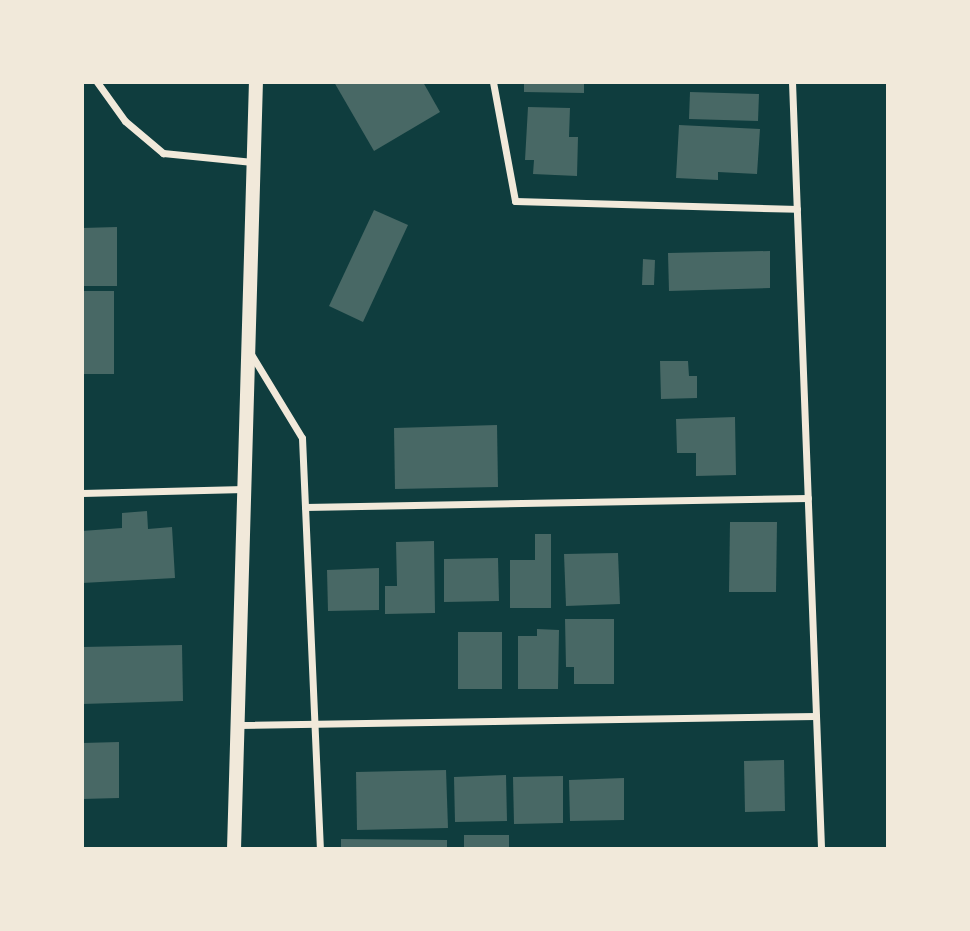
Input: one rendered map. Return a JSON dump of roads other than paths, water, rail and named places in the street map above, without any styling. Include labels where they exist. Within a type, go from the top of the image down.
[{"type":"main road","points":[[234,849],[256,82]]},
{"type":"street","points":[[97,82],[125,121],[163,153],[253,162]]},
{"type":"street","points":[[493,82],[515,201],[797,209]]},
{"type":"street","points":[[792,82],[821,849]]},
{"type":"street","points":[[247,348],[302,438],[320,849]]},
{"type":"street","points":[[82,493],[244,489]]},
{"type":"street","points":[[305,507],[808,498]]},
{"type":"street","points":[[237,725],[816,716]]}]
